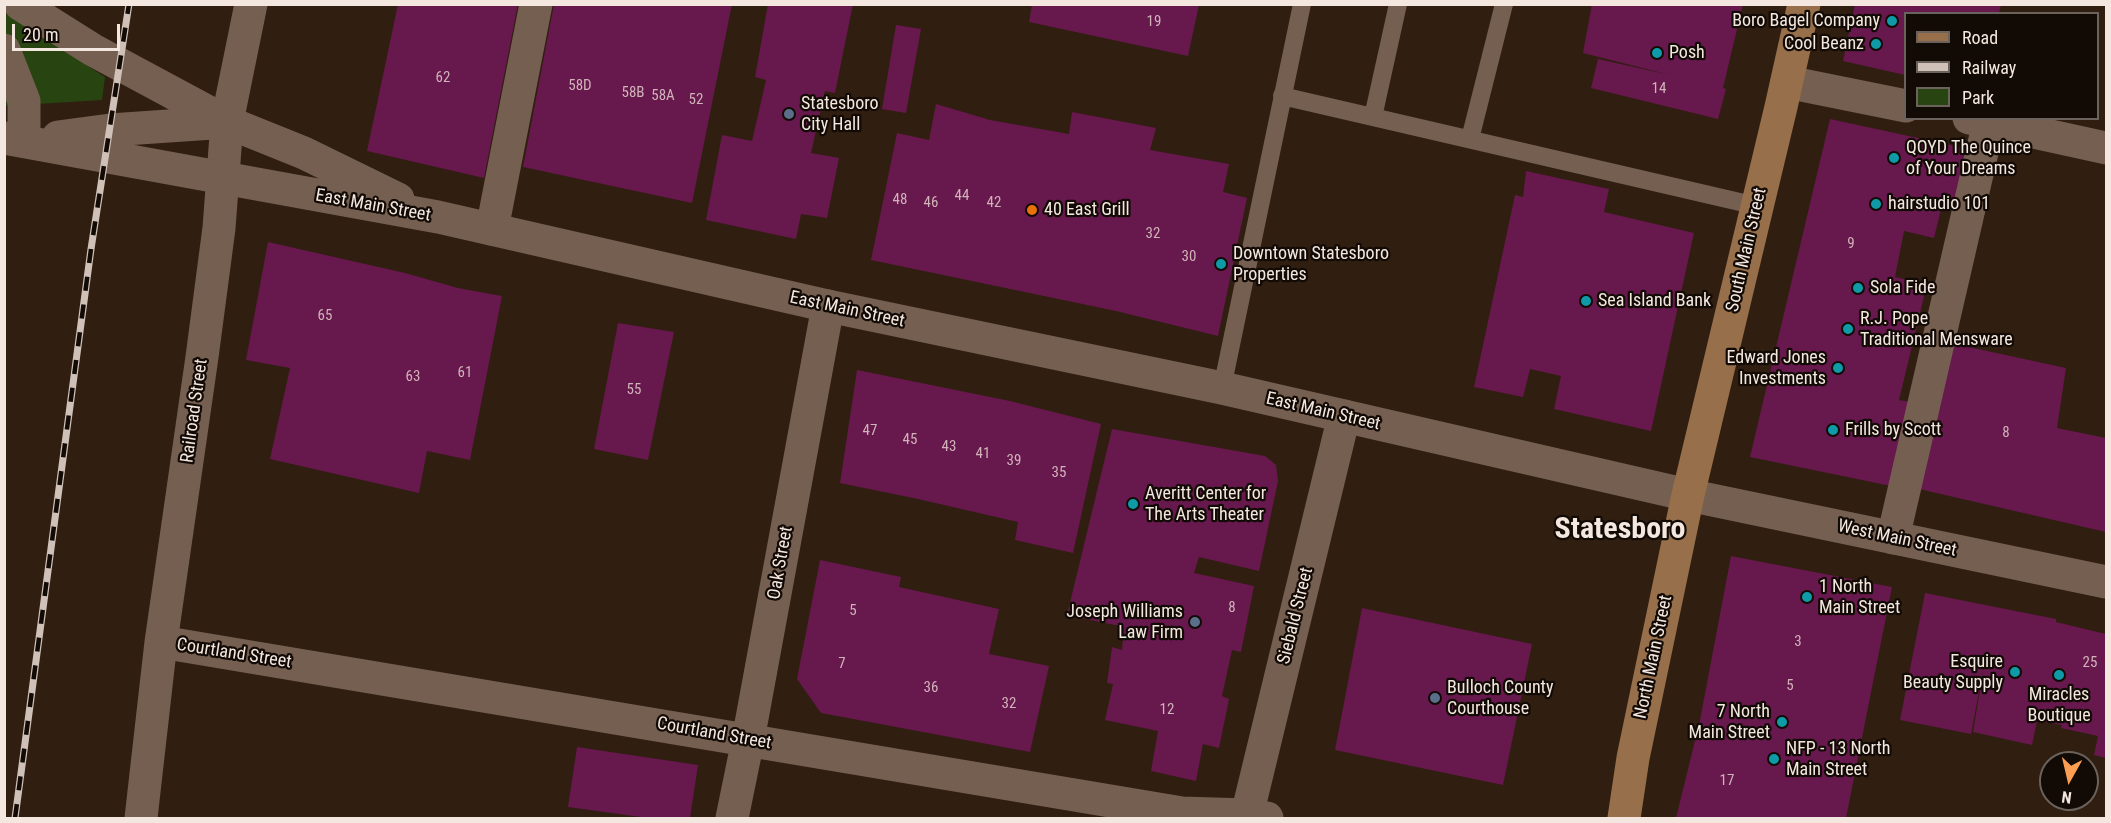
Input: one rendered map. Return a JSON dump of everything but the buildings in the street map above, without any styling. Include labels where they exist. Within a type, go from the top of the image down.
[{"type":"main road","name":"South Main Street","points":[[1688,495],[1787,82],[1803,4]]},
{"type":"main road","name":"North Main Street","points":[[1624,819],[1633,759],[1688,495]]},
{"type":"street","points":[[20,4],[93,50],[227,122],[304,153],[438,217]]},
{"type":"street","name":"Railroad Street","points":[[141,819],[161,642],[219,228],[227,122],[251,4]]},
{"type":"street","points":[[492,229],[536,4]]},
{"type":"street","points":[[4,50],[24,101],[14,140],[110,130],[227,122]]},
{"type":"street","points":[[1787,82],[1904,106]]},
{"type":"street","points":[[1893,538],[1979,120],[2106,148]]},
{"type":"street","name":"East Main Street","points":[[14,140],[438,217],[828,306],[1222,388],[1688,495]]},
{"type":"street","name":"Oak Street","points":[[732,819],[828,306]]},
{"type":"street","name":"Siebald Street","points":[[1257,817],[1344,416]]},
{"type":"street","name":"West Main Street","points":[[1688,495],[2106,582]]},
{"type":"street","name":"Courtland Street","points":[[161,642],[748,740],[1181,816],[1257,817]]},
{"type":"lane","points":[[1222,388],[1302,4]]},
{"type":"lane","points":[[1372,117],[1398,4]]},
{"type":"lane","points":[[1470,139],[1504,4]]},
{"type":"lane","points":[[1282,96],[1757,206]]},
{"type":"green space","points":[[4,12],[105,77],[102,100],[5,106]]},
{"type":"railway","points":[[15,818],[91,249],[129,4]]},
{"type":"place","name":"Boro Bagel Company","points":[[1892,21]]},
{"type":"place","name":"Cool Beanz","points":[[1876,44]]},
{"type":"place","name":"Posh","points":[[1657,53]]},
{"type":"place","name":"Statesboro City Hall","points":[[789,114]]},
{"type":"place","name":"QOYD The Quince of Your Dreams","points":[[1894,158]]},
{"type":"place","name":"hairstudio 101","points":[[1876,204]]},
{"type":"place","name":"40 East Grill","points":[[1032,210]]},
{"type":"place","name":"Downtown Statesboro Properties","points":[[1221,264]]},
{"type":"place","name":"Sola Fide","points":[[1858,288]]},
{"type":"place","name":"Sea Island Bank","points":[[1586,301]]},
{"type":"place","name":"R.J. Pope Traditional Mensware","points":[[1848,329]]},
{"type":"place","name":"Edward Jones Investments","points":[[1838,368]]},
{"type":"place","name":"Frills by Scott","points":[[1833,430]]},
{"type":"place","name":"Averitt Center for The Arts Theater","points":[[1133,504]]},
{"type":"place","name":"1 North Main Street","points":[[1807,597]]},
{"type":"place","name":"Joseph Williams Law Firm","points":[[1195,622]]},
{"type":"place","name":"Esquire Beauty Supply","points":[[2015,672]]},
{"type":"place","name":"Miracles Boutique","points":[[2059,675]]},
{"type":"place","name":"Bulloch County Courthouse","points":[[1435,698]]},
{"type":"place","name":"7 North Main Street","points":[[1782,722]]},
{"type":"place","name":"NFP - 13 North Main Street","points":[[1774,759]]},
{"type":"district","name":"Statesboro","points":[[1620,530]]}]
